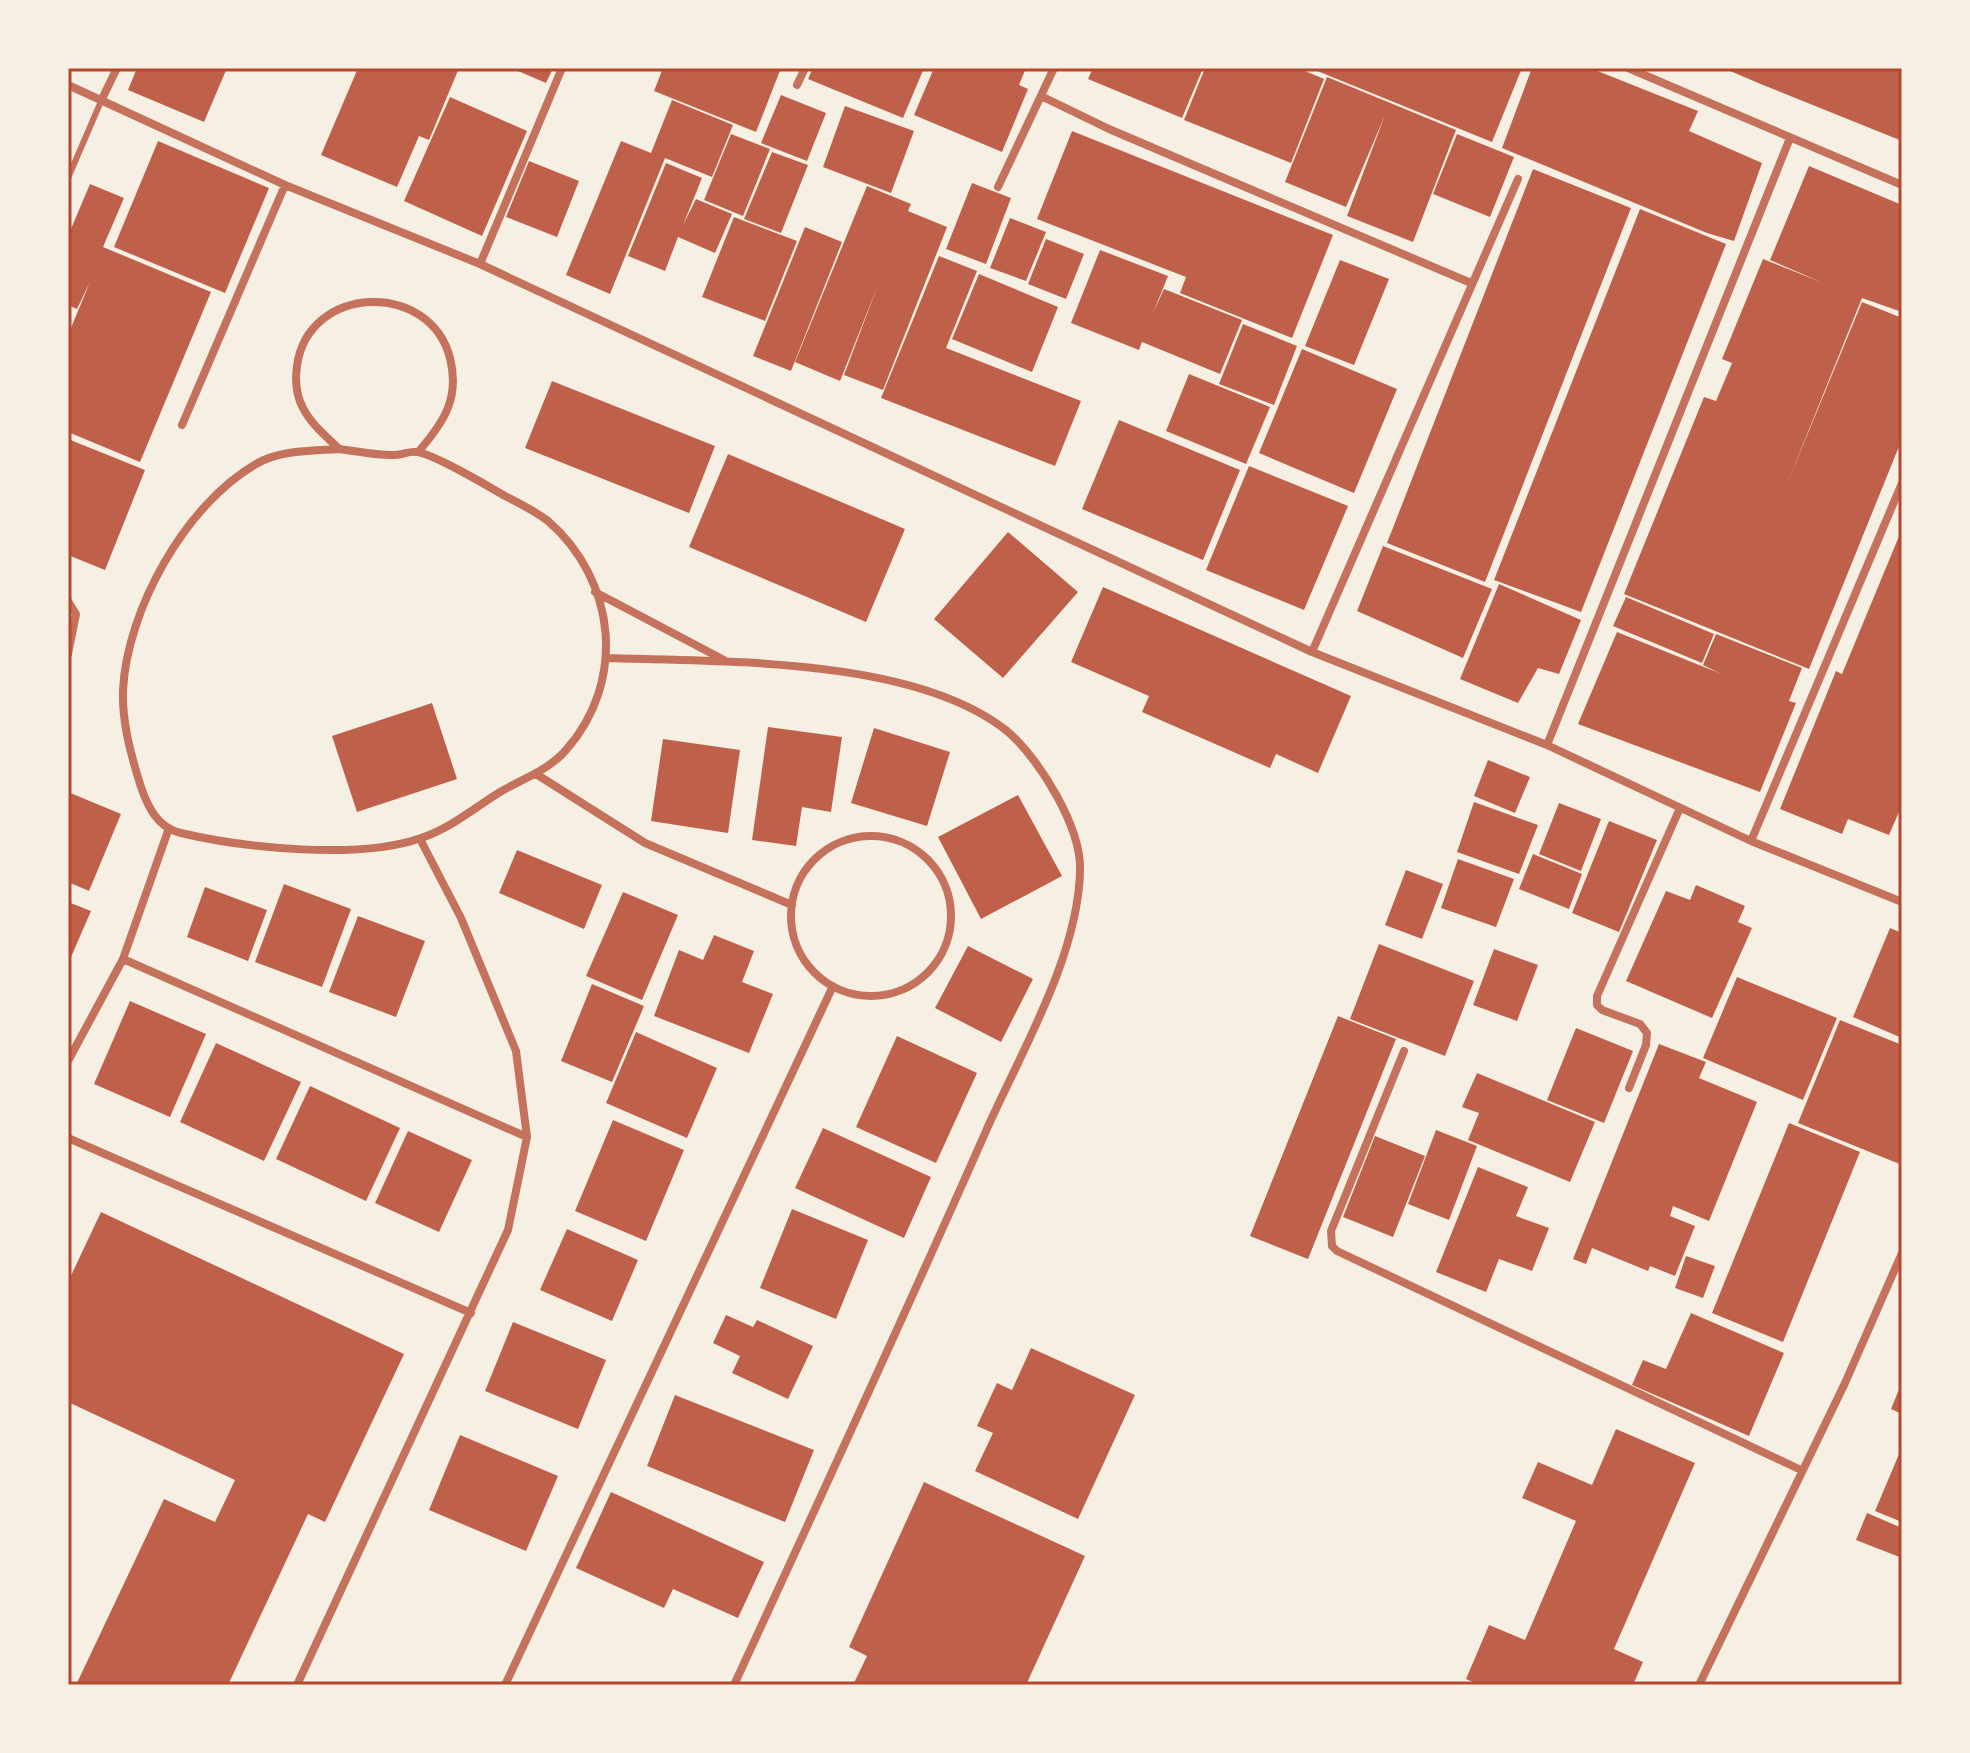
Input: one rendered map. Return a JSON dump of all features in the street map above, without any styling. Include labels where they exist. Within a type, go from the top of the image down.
[{"type":"street","points":[[102,99],[117,68]]},
{"type":"street","points":[[480,264],[562,68]]},
{"type":"street","points":[[797,85],[805,68]]},
{"type":"street","points":[[998,187],[1054,68]]},
{"type":"street","points":[[1628,68],[1902,185]]},
{"type":"street","points":[[68,85],[285,185],[480,264],[1312,652],[1547,745],[1751,841],[1902,902]]},
{"type":"street","points":[[1041,96],[1109,129],[1471,283]]},
{"type":"street","points":[[1547,745],[1790,138]]},
{"type":"street","points":[[1312,652],[1518,179]]},
{"type":"street","points":[[182,425],[285,185]]},
{"type":"street","points":[[339,449],[310,421],[301,405],[296,375],[298,357],[317,322],[335,309],[357,301],[387,302],[418,313],[436,328],[448,351],[454,375],[453,397],[447,415],[419,451]]},
{"type":"street","points":[[339,449],[394,455],[419,451],[546,519],[569,543],[595,592],[609,658],[599,695],[566,750],[536,774],[450,826],[420,839],[352,851],[229,840],[169,828],[160,823],[148,806],[127,741],[123,691],[131,641],[147,595],[167,558],[196,519],[236,479],[257,464],[286,453],[339,449]]},
{"type":"street","points":[[1751,841],[1902,483]]},
{"type":"street","points":[[595,592],[729,663]]},
{"type":"street","points":[[68,601],[76,614],[68,654]]},
{"type":"street","points":[[609,658],[729,663],[887,678],[945,697],[1007,732],[1057,794],[1072,825],[1081,865],[1078,902],[1060,965],[923,1274],[734,1685]]},
{"type":"street","points":[[536,774],[645,843],[792,905]]},
{"type":"street","points":[[1629,1088],[1647,1033],[1640,1024],[1602,1010],[1597,1005],[1597,996],[1680,808]]},
{"type":"street","points":[[68,1061],[123,959],[169,828]]},
{"type":"street","points":[[890,838],[926,858],[939,874],[952,914],[941,954],[929,971],[893,992],[862,994],[833,986],[802,957],[794,938],[792,905],[801,877],[813,860],[849,839],[890,838]]},
{"type":"street","points":[[297,1685],[508,1230],[527,1137],[516,1051],[461,918],[420,839]]},
{"type":"street","points":[[123,959],[527,1137]]},
{"type":"street","points":[[505,1685],[833,986]]},
{"type":"street","points":[[1404,1051],[1331,1231],[1332,1246],[1801,1470]]},
{"type":"street","points":[[68,1138],[471,1313]]},
{"type":"street","points":[[1699,1685],[1845,1383],[1902,1253]]},
{"type":"lane","points":[[68,178],[102,99]]},
{"type":"building","points":[[137,68],[227,68],[204,122],[128,90]]},
{"type":"building","points":[[358,68],[459,68],[429,140],[419,136],[397,187],[321,155]]},
{"type":"building","points":[[511,68],[553,68],[546,83]]},
{"type":"building","points":[[663,68],[781,68],[756,132],[654,91]]},
{"type":"building","points":[[813,68],[924,68],[903,118],[808,79]]},
{"type":"building","points":[[934,68],[1026,68],[1019,85],[1028,89],[1002,152],[914,115]]},
{"type":"building","points":[[1093,68],[1203,68],[1182,118],[1088,79]]},
{"type":"building","points":[[1205,68],[1298,68],[1324,79],[1291,163],[1184,120]]},
{"type":"building","points":[[1310,68],[1522,68],[1492,142]]},
{"type":"building","points":[[1532,68],[1590,68],[1698,111],[1689,131],[1762,163],[1734,241],[1707,233],[1502,148]]},
{"type":"building","points":[[1723,68],[1902,68],[1902,141],[1763,85]]},
{"type":"building","points":[[1327,77],[1456,130],[1413,242],[1347,216],[1385,115],[1346,207],[1285,182]]},
{"type":"building","points":[[781,95],[826,113],[807,161],[761,143]]},
{"type":"building","points":[[450,97],[527,131],[482,236],[404,201]]},
{"type":"building","points":[[672,100],[733,125],[712,177],[665,158],[610,294],[566,275],[621,141],[651,153]]},
{"type":"building","points":[[845,106],[914,131],[891,193],[823,167]]},
{"type":"building","points":[[1072,131],[1333,235],[1292,338],[1180,293],[1186,277],[1037,219]]},
{"type":"building","points":[[731,134],[770,149],[743,216],[704,200]]},
{"type":"building","points":[[1457,134],[1514,157],[1490,217],[1433,194]]},
{"type":"building","points":[[158,141],[269,188],[225,293],[114,247]]},
{"type":"building","points":[[772,152],[808,165],[781,233],[744,219]]},
{"type":"building","points":[[529,161],[579,181],[557,237],[506,217]]},
{"type":"building","points":[[666,163],[702,178],[683,225],[696,199],[732,214],[715,253],[678,237],[665,271],[628,256]]},
{"type":"building","points":[[1809,166],[1902,205],[1902,312],[1862,298],[1787,484],[1862,302],[1902,318],[1902,439],[1809,669],[1624,594],[1704,397],[1716,401],[1732,363],[1722,359],[1763,259],[1821,282],[1770,260]]},
{"type":"building","points":[[1533,169],[1631,208],[1485,582],[1387,543]]},
{"type":"building","points":[[972,183],[1011,198],[986,264],[946,249]]},
{"type":"building","points":[[90,184],[124,198],[103,247],[211,292],[140,462],[68,432],[68,335],[90,282],[77,309],[68,305],[68,236]]},
{"type":"building","points":[[867,186],[911,204],[908,211],[947,227],[883,390],[844,375],[878,285],[840,381],[795,362]]},
{"type":"building","points":[[1640,209],[1726,244],[1581,612],[1494,580]]},
{"type":"building","points":[[734,217],[797,241],[765,321],[702,297]]},
{"type":"building","points":[[1010,218],[1046,232],[1026,281],[990,268]]},
{"type":"building","points":[[805,227],[842,242],[791,371],[753,356]]},
{"type":"building","points":[[1046,239],[1084,254],[1066,299],[1028,284]]},
{"type":"building","points":[[1100,250],[1168,276],[1153,313],[1164,289],[1242,320],[1220,374],[1142,342],[1139,350],[1071,323]]},
{"type":"building","points":[[939,256],[977,271],[946,348],[1081,401],[1055,466],[881,398]]},
{"type":"building","points":[[1340,260],[1389,279],[1354,365],[1305,346]]},
{"type":"building","points":[[979,274],[1058,307],[1032,372],[952,339]]},
{"type":"building","points":[[1243,324],[1297,346],[1274,405],[1219,384]]},
{"type":"building","points":[[1302,349],[1397,389],[1354,493],[1259,453]]},
{"type":"building","points":[[1189,374],[1270,407],[1246,464],[1166,431]]},
{"type":"building","points":[[552,381],[715,446],[689,513],[525,448]]},
{"type":"building","points":[[1119,420],[1240,470],[1203,560],[1082,509]]},
{"type":"building","points":[[68,439],[145,470],[105,570],[68,555]]},
{"type":"building","points":[[728,454],[905,529],[866,622],[689,547]]},
{"type":"building","points":[[1249,466],[1348,506],[1304,610],[1206,570]]},
{"type":"building","points":[[1902,529],[1902,805],[1889,835],[1848,819],[1842,834],[1780,809],[1836,671],[1842,674]]},
{"type":"building","points":[[1008,532],[1078,592],[1003,678],[934,619]]},
{"type":"building","points":[[1383,546],[1492,589],[1463,658],[1357,611]]},
{"type":"building","points":[[1499,584],[1581,620],[1559,674],[1538,668],[1518,703],[1460,679]]},
{"type":"building","points":[[1103,587],[1351,696],[1318,773],[1276,754],[1270,768],[1142,712],[1149,696],[1071,662]]},
{"type":"building","points":[[1626,597],[1714,634],[1702,663],[1613,626]]},
{"type":"building","points":[[1617,632],[1719,673],[1703,665],[1716,634],[1802,668],[1789,701],[1796,703],[1760,792],[1578,724]]},
{"type":"building","points":[[432,703],[457,779],[357,812],[332,736]]},
{"type":"building","points":[[768,727],[842,737],[831,812],[802,807],[796,846],[752,840]]},
{"type":"building","points":[[874,728],[950,752],[927,826],[851,803]]},
{"type":"building","points":[[663,739],[740,750],[728,833],[651,821]]},
{"type":"building","points":[[1488,760],[1530,777],[1515,813],[1474,796]]},
{"type":"building","points":[[68,792],[121,814],[89,891],[68,882]]},
{"type":"building","points":[[1018,795],[1062,876],[981,919],[938,837]]},
{"type":"building","points":[[1474,802],[1538,825],[1519,874],[1457,852]]},
{"type":"building","points":[[1559,803],[1601,819],[1581,871],[1539,854]]},
{"type":"building","points":[[1609,821],[1657,840],[1619,932],[1572,913]]},
{"type":"building","points":[[517,850],[602,885],[584,929],[499,893]]},
{"type":"building","points":[[1533,854],[1582,874],[1569,909],[1519,889]]},
{"type":"building","points":[[1458,859],[1514,879],[1496,927],[1441,908]]},
{"type":"building","points":[[1406,870],[1443,884],[1422,939],[1385,925]]},
{"type":"building","points":[[284,884],[351,909],[322,987],[255,962]]},
{"type":"building","points":[[1696,885],[1745,906],[1738,922],[1752,928],[1712,1018],[1626,981],[1666,891],[1690,900]]},
{"type":"building","points":[[205,887],[267,910],[248,961],[187,937]]},
{"type":"building","points":[[623,892],[678,915],[642,1000],[586,976]]},
{"type":"building","points":[[68,902],[91,911],[68,964]]},
{"type":"building","points":[[358,916],[425,941],[396,1017],[329,992]]},
{"type":"building","points":[[1890,928],[1902,933],[1902,1038],[1853,1017]]},
{"type":"building","points":[[714,935],[754,951],[742,982],[773,994],[749,1053],[654,1016],[679,950],[703,960]]},
{"type":"building","points":[[1379,944],[1474,981],[1445,1056],[1350,1019]]},
{"type":"building","points":[[968,946],[1033,979],[1001,1042],[935,1008]]},
{"type":"building","points":[[1494,949],[1538,965],[1517,1021],[1473,1005]]},
{"type":"building","points":[[1737,977],[1837,1018],[1803,1100],[1703,1058]]},
{"type":"building","points":[[592,984],[644,1006],[612,1082],[561,1061]]},
{"type":"building","points":[[130,1001],[206,1034],[170,1117],[94,1084]]},
{"type":"building","points":[[1338,1016],[1396,1039],[1308,1259],[1250,1236]]},
{"type":"building","points":[[1840,1020],[1902,1045],[1902,1165],[1798,1123]]},
{"type":"building","points":[[1576,1028],[1633,1051],[1604,1123],[1547,1100]]},
{"type":"building","points":[[636,1032],[717,1068],[687,1138],[606,1103]]},
{"type":"building","points":[[897,1036],[977,1073],[936,1163],[856,1127]]},
{"type":"building","points":[[216,1043],[301,1082],[264,1161],[180,1122]]},
{"type":"building","points":[[1659,1044],[1706,1062],[1699,1078],[1757,1102],[1709,1221],[1673,1206],[1670,1216],[1695,1226],[1675,1276],[1650,1266],[1648,1271],[1592,1248],[1586,1264],[1573,1259]]},
{"type":"building","points":[[1477,1073],[1595,1122],[1570,1182],[1468,1140],[1479,1113],[1462,1107]]},
{"type":"building","points":[[310,1086],[400,1128],[366,1201],[276,1159]]},
{"type":"building","points":[[613,1120],[684,1150],[646,1241],[575,1211]]},
{"type":"building","points":[[1789,1123],[1860,1152],[1783,1342],[1712,1313]]},
{"type":"building","points":[[823,1128],[931,1177],[904,1238],[795,1188]]},
{"type":"building","points":[[1436,1130],[1477,1146],[1449,1220],[1408,1204]]},
{"type":"building","points":[[408,1131],[472,1160],[439,1232],[375,1203]]},
{"type":"building","points":[[1375,1136],[1425,1156],[1393,1237],[1343,1217]]},
{"type":"building","points":[[1478,1167],[1528,1187],[1516,1216],[1549,1228],[1532,1271],[1499,1259],[1486,1292],[1436,1272]]},
{"type":"building","points":[[792,1209],[868,1240],[836,1319],[760,1288]]},
{"type":"building","points":[[101,1212],[404,1354],[325,1522],[308,1514],[228,1685],[76,1685],[164,1499],[215,1522],[235,1480],[68,1402],[68,1282]]},
{"type":"building","points":[[567,1229],[638,1260],[612,1321],[540,1290]]},
{"type":"building","points":[[1686,1256],[1715,1266],[1703,1298],[1675,1288]]},
{"type":"building","points":[[1691,1313],[1784,1353],[1749,1436],[1632,1385],[1643,1360],[1666,1369]]},
{"type":"building","points":[[726,1315],[753,1327],[757,1320],[813,1346],[788,1399],[732,1373],[740,1356],[713,1343]]},
{"type":"building","points":[[513,1322],[606,1360],[578,1429],[485,1391]]},
{"type":"building","points":[[1031,1348],[1135,1395],[1078,1519],[975,1471],[993,1433],[977,1426],[997,1383],[1012,1390]]},
{"type":"building","points":[[1902,1382],[1902,1414],[1891,1409]]},
{"type":"building","points":[[675,1395],[814,1450],[785,1522],[647,1466]]},
{"type":"building","points":[[1616,1429],[1695,1463],[1614,1649],[1643,1662],[1633,1685],[1480,1685],[1466,1679],[1489,1625],[1525,1640],[1576,1521],[1522,1498],[1538,1462],[1592,1485]]},
{"type":"building","points":[[460,1435],[558,1476],[526,1551],[429,1510]]},
{"type":"building","points":[[1902,1447],[1902,1522],[1875,1511]]},
{"type":"building","points":[[924,1482],[1085,1556],[1026,1685],[853,1685],[867,1656],[849,1647]]},
{"type":"building","points":[[611,1492],[764,1562],[738,1618],[673,1589],[664,1608],[576,1568]]},
{"type":"building","points":[[1867,1513],[1902,1528],[1902,1558],[1856,1540]]}]
